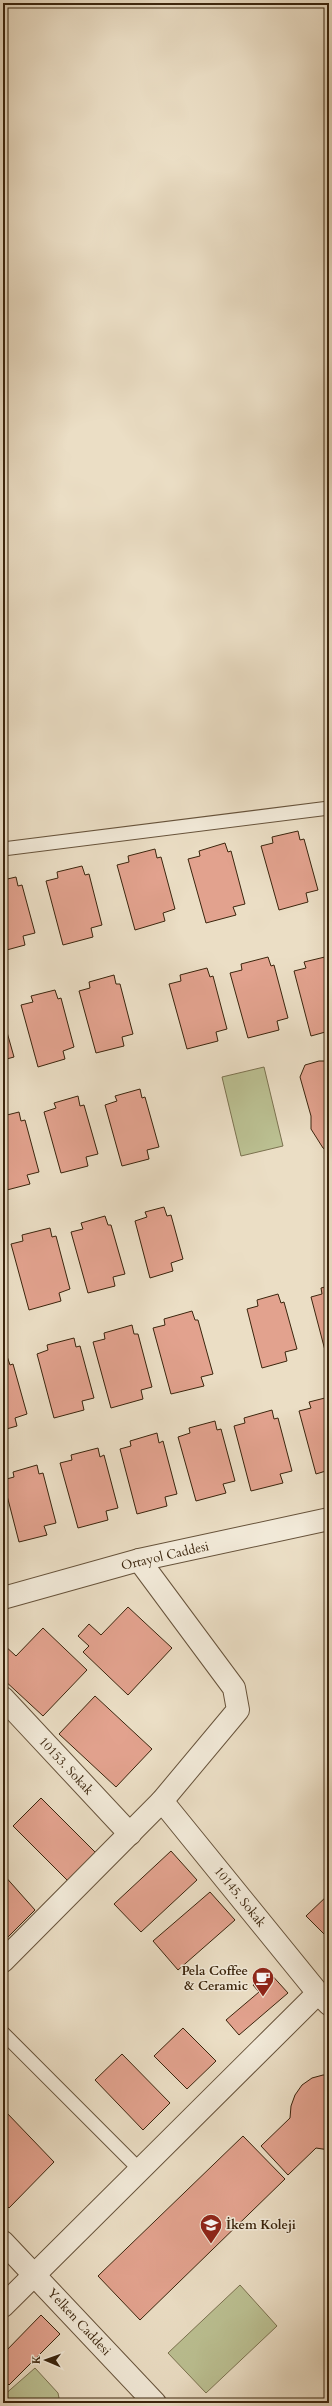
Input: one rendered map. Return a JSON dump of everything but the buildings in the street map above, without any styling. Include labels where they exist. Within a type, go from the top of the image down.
[{"type":"street","name":"Ortayol Caddesi","points":[[3,1598],[139,1560],[329,1519]]},
{"type":"street","points":[[3,1961],[162,1801],[238,1710],[234,1688],[139,1560]]},
{"type":"street","name":"10153. Sokak","points":[[3,1698],[130,1834]]},
{"type":"street","name":"10145. Sokak","points":[[162,1801],[324,1998]]},
{"type":"street","points":[[3,2306],[140,2170],[324,1998]]},
{"type":"street","name":"Yelken Caddesi","points":[[3,2242],[155,2403]]},
{"type":"lane","points":[[3,849],[329,808]]},
{"type":"lane","points":[[3,2033],[140,2170]]},
{"type":"green space","points":[[264,1067],[283,1146],[241,1156],[222,1077]]},
{"type":"green space","points":[[240,2285],[277,2326],[206,2393],[168,2353]]},
{"type":"green space","points":[[35,2368],[58,2393],[60,2403],[3,2403],[3,2396]]},
{"type":"place","name":"Pela Coffee & Ceramic","points":[[263,1998]]},
{"type":"place","name":"İkem Koleji","points":[[211,2244]]}]
